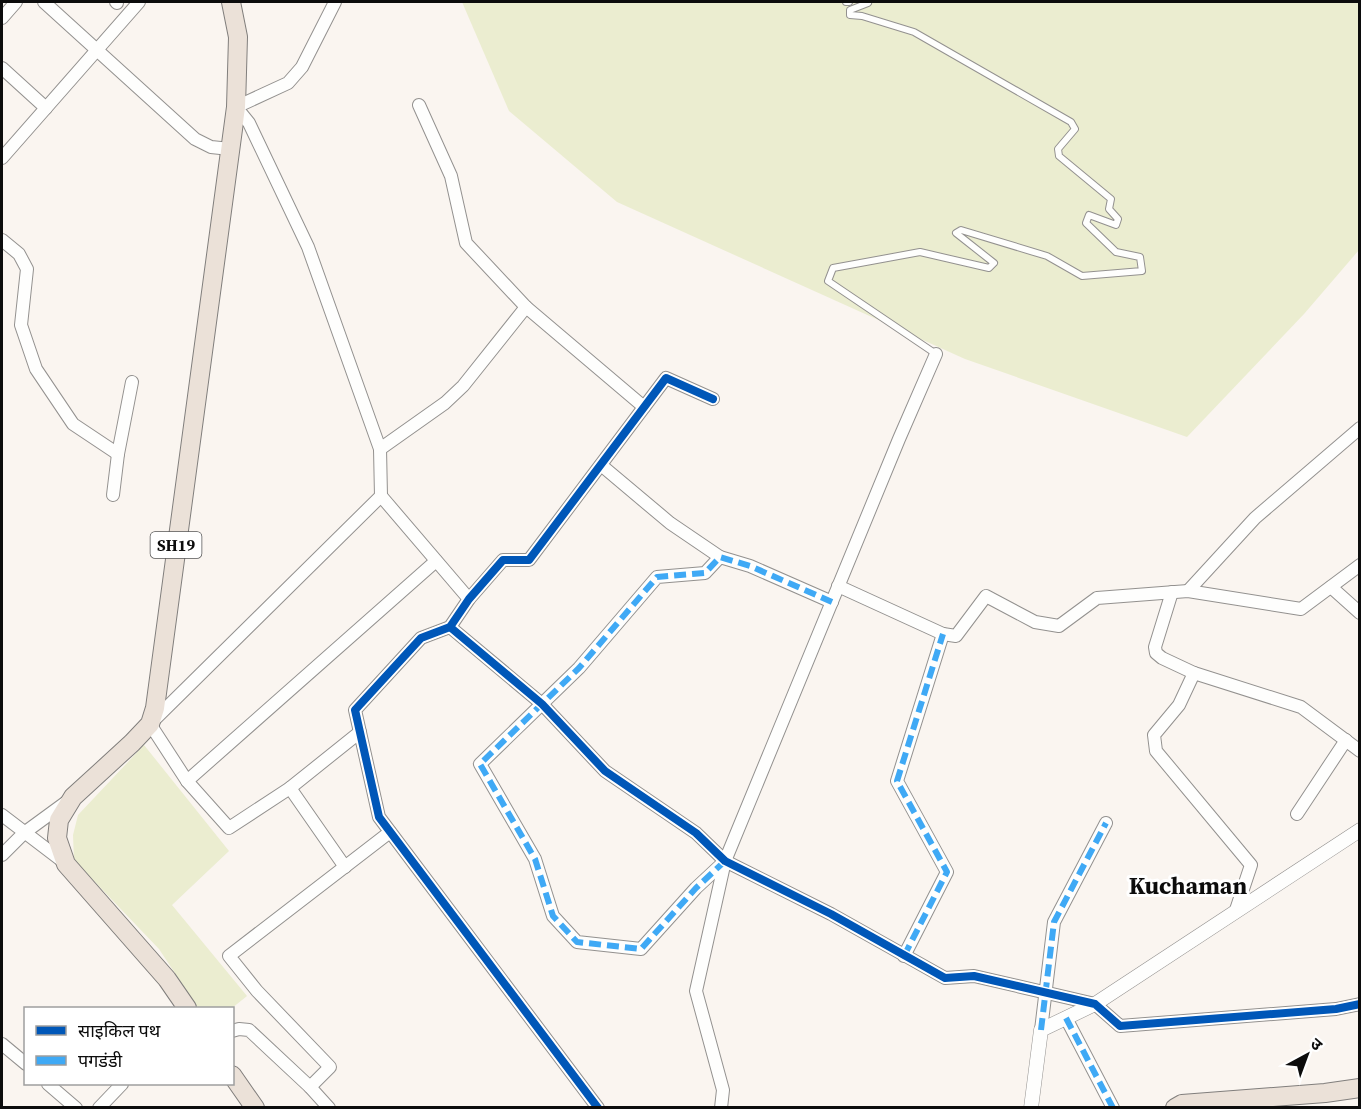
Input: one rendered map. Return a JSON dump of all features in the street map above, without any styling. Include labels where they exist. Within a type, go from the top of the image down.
[{"type":"main road","name":"SH19","points":[[150,724],[236,107],[238,37],[231,2]]},
{"type":"main road","points":[[150,724],[73,797],[59,820],[57,838],[66,864],[167,979],[186,1007]]},
{"type":"main road","points":[[234,1078],[255,1107]]},
{"type":"main road","points":[[1175,1107],[1182,1104],[1325,1093],[1359,1088]]},
{"type":"street","points":[[2,18],[16,2]]},
{"type":"street","points":[[44,2],[195,139],[211,147],[230,149]]},
{"type":"street","points":[[2,158],[139,2]]},
{"type":"street","points":[[335,2],[302,67],[288,83],[236,107],[249,123],[308,247],[380,449],[381,496],[469,600]]},
{"type":"street","points":[[2,68],[46,108]]},
{"type":"street","points":[[419,105],[451,176],[466,243],[526,307],[644,407]]},
{"type":"street","points":[[2,240],[19,254],[27,269],[21,325],[36,369],[73,424],[118,454]]},
{"type":"street","points":[[380,449],[445,403],[463,386],[526,307]]},
{"type":"street","points":[[721,1107],[723,1090],[696,991],[725,861],[936,354]]},
{"type":"street","points":[[598,1107],[379,817],[355,710],[421,638],[450,627],[469,600],[503,560],[529,560],[666,378],[713,399]]},
{"type":"street","points":[[113,495],[118,454],[132,382]]},
{"type":"street","points":[[1188,591],[1255,518],[1359,428]]},
{"type":"street","points":[[601,465],[670,523],[720,557],[750,567],[832,602]]},
{"type":"street","points":[[360,732],[290,788],[230,828],[187,781],[150,724],[381,496]]},
{"type":"street","points":[[720,557],[705,573],[657,577],[579,668],[480,764],[535,859],[553,916],[577,942],[641,949],[696,888],[725,861]]},
{"type":"street","points":[[187,781],[436,561]]},
{"type":"street","points":[[838,586],[944,634],[956,636],[986,596],[1035,622],[1059,626],[1097,598],[1172,592],[1188,591],[1301,609],[1359,565]]},
{"type":"street","points":[[1330,587],[1359,614]]},
{"type":"street","points":[[1172,592],[1155,647],[1156,653],[1194,673],[1301,708],[1359,751]]},
{"type":"street","points":[[450,627],[542,704],[604,771],[696,833],[725,861],[831,914],[945,978],[974,976],[1095,1004],[1120,1026],[1336,1010],[1359,1004]]},
{"type":"street","points":[[904,956],[946,872],[897,781],[944,634]]},
{"type":"street","points":[[1194,673],[1179,705],[1154,735],[1156,751],[1251,866],[1236,910]]},
{"type":"street","points":[[1297,814],[1346,740]]},
{"type":"street","points":[[290,788],[345,867]]},
{"type":"street","points":[[2,855],[24,833],[73,797]]},
{"type":"street","points":[[2,815],[66,864]]},
{"type":"street","points":[[1031,1107],[1054,922],[1106,823]]},
{"type":"street","points":[[1041,1030],[1095,1004],[1359,830]]},
{"type":"street","points":[[310,1087],[330,1067],[257,991],[229,956],[390,832]]},
{"type":"street","points":[[1066,1018],[1113,1107]]},
{"type":"street","points":[[234,1030],[249,1030],[260,1038],[329,1107]]},
{"type":"street","points":[[2,1044],[24,1062]]},
{"type":"street","points":[[50,1085],[76,1107]]},
{"type":"street","points":[[99,1107],[120,1085]]},
{"type":"lane","points":[[867,2],[850,10],[850,15],[862,16],[914,32],[1071,122],[1075,129],[1058,149],[1059,156],[1111,199],[1109,209],[1118,219],[1116,225],[1089,215],[1086,223],[1116,252],[1140,257],[1142,271],[1082,276],[1047,256],[961,230],[956,233],[994,263],[989,268],[920,252],[833,268],[828,281],[936,354]]},
{"type":"green space","points":[[462,2],[1359,2],[1359,250],[1304,314],[1187,437],[965,359],[617,202],[509,111]]},
{"type":"green space","points":[[144,745],[229,851],[172,905],[247,996],[233,1007],[197,1007],[159,949],[74,860],[73,835],[78,815]]},
{"type":"marked path","points":[[725,861],[696,888],[641,949],[577,942],[553,916],[535,859],[480,764],[579,668],[657,577],[705,573],[720,557],[750,566],[832,602]]},
{"type":"marked path","points":[[904,956],[947,872],[897,781],[943,634]]},
{"type":"marked path","points":[[1041,1030],[1054,922],[1106,823]]},
{"type":"marked path","points":[[1066,1018],[1113,1108]]},
{"type":"cycle path","points":[[598,1108],[379,817],[355,710],[421,638],[450,627],[469,599],[503,560],[529,560],[666,378],[713,399]]},
{"type":"cycle path","points":[[450,627],[542,704],[605,771],[696,833],[725,861],[831,914],[945,978],[974,976],[1095,1004],[1120,1026],[1336,1009],[1360,1004]]},
{"type":"district","name":"Kuchaman","points":[[1188,885]]}]
